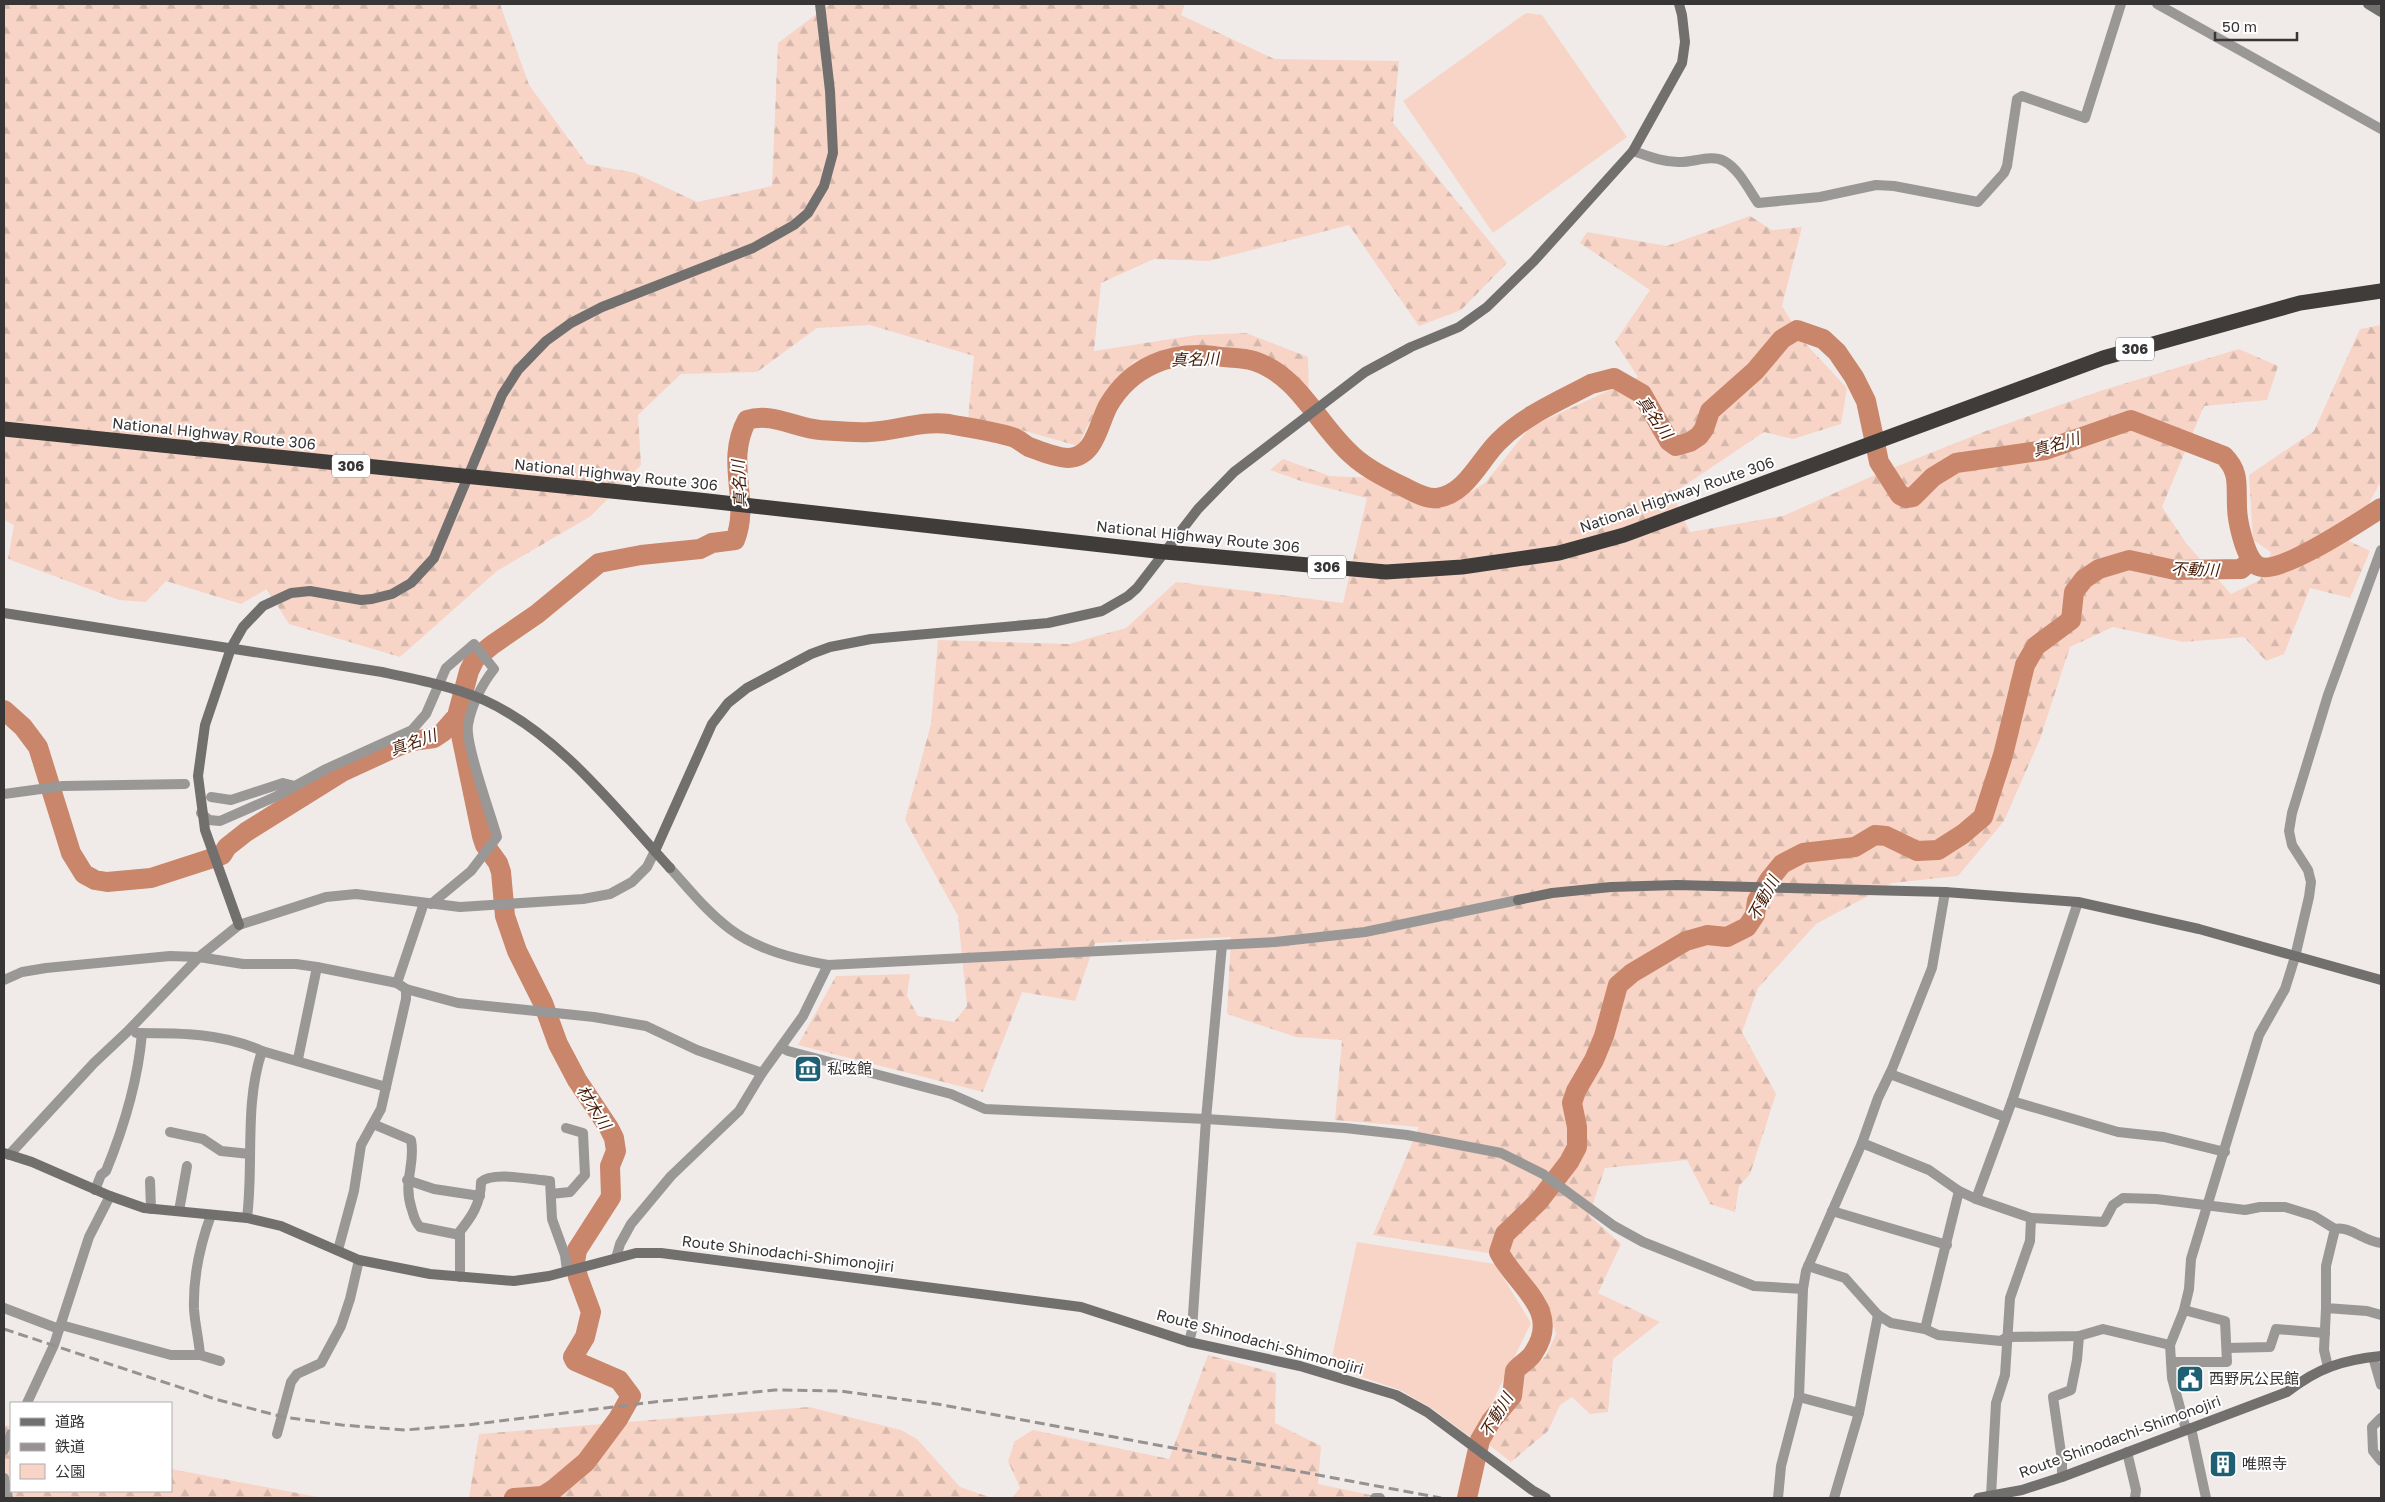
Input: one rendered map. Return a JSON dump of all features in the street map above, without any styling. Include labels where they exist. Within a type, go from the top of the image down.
[{"type":"highway","name":"National Highway Route 306","points":[[4,429],[468,478],[699,500],[1165,552],[1386,572],[1462,567],[1559,553],[1624,535],[2102,358],[2300,303],[2381,291]]},
{"type":"street","points":[[239,925],[205,830],[201,813],[198,776],[201,740],[231,648],[243,628],[256,612],[271,601],[291,593],[319,592],[361,600],[392,594],[411,582],[434,558],[502,395],[518,370],[546,341],[571,323],[602,307],[753,248],[794,225],[808,213],[824,186],[833,152],[830,91],[820,4]]},
{"type":"street","points":[[6,1154],[199,957],[239,925],[326,897],[356,894],[460,907],[583,899],[610,894],[632,882],[647,867],[712,724],[728,703],[747,688],[811,654],[830,647],[871,639],[1048,623],[1102,611],[1128,596],[1137,588],[1198,509],[1234,472],[1365,372],[1411,347],[1459,327],[1487,307],[1534,261],[1633,151],[1682,63],[1685,42],[1682,15],[1678,4]]},
{"type":"street","points":[[1633,151],[1660,160],[1678,162],[1715,158],[1724,161],[1740,176],[1758,203],[1820,197],[1876,185],[1903,187],[1978,202],[2004,173],[2007,166],[2017,99],[2022,96],[2085,118],[2121,4]]},
{"type":"street","points":[[2157,4],[2381,129]]},
{"type":"street","points":[[2368,4],[2381,12]]},
{"type":"street","points":[[2206,1498],[2188,1429],[2178,1401],[2170,1345],[2184,1310],[2189,1289],[2191,1259],[2259,1035],[2285,989],[2295,957],[2311,882],[2308,870],[2292,845],[2289,831],[2292,813],[2328,696],[2378,567],[2381,550]]},
{"type":"street","points":[[4,614],[231,648],[430,682],[485,700],[528,726],[562,751],[706,908],[731,930],[766,949],[795,959],[828,965],[1222,945],[1365,932],[1552,893],[1611,887],[1678,885],[1945,892],[2078,902],[2198,929],[2381,980]]},
{"type":"street","points":[[201,813],[209,820],[220,821],[295,786],[326,769],[412,730],[426,714],[446,668],[474,644],[494,669],[485,680],[468,727],[472,750],[497,837],[476,861],[470,871],[428,903],[401,986],[406,999],[381,1109],[361,1145],[354,1191],[338,1250]]},
{"type":"street","points":[[211,797],[230,800],[283,783],[295,786]]},
{"type":"street","points":[[4,794],[63,786],[185,784]]},
{"type":"street","points":[[1778,1498],[1781,1466],[1799,1397],[1803,1289],[1808,1266],[1862,1143],[1878,1098],[1890,1074],[1932,968],[1945,892]]},
{"type":"street","points":[[1976,1198],[2012,1101],[2078,902]]},
{"type":"street","points":[[1189,1342],[1192,1330],[1206,1119],[1222,945]]},
{"type":"street","points":[[4,980],[22,972],[138,957],[199,957],[244,964],[296,964],[401,986],[458,1003],[554,1012],[646,1026],[697,1050],[762,1073]]},
{"type":"street","points":[[616,1258],[622,1239],[631,1224],[671,1176],[740,1111],[762,1073],[803,1016],[828,965]]},
{"type":"street","points":[[298,1060],[317,967]]},
{"type":"street","points":[[129,1030],[133,1033],[213,1036],[245,1043],[386,1088]]},
{"type":"street","points":[[95,1190],[101,1175],[106,1171],[124,1122],[139,1069],[142,1033]]},
{"type":"street","points":[[781,1047],[788,1051],[951,1094],[985,1109],[1206,1119],[1345,1128],[1460,1144],[1501,1153],[1549,1178],[1614,1226],[1684,1259],[1754,1286],[1803,1289]]},
{"type":"street","points":[[247,1218],[252,1090],[262,1050]]},
{"type":"street","points":[[1890,1074],[2005,1117]]},
{"type":"street","points":[[2012,1101],[2118,1132],[2164,1137],[2225,1152]]},
{"type":"street","points":[[373,1124],[411,1140],[412,1154],[407,1180],[407,1195],[416,1223],[420,1227],[460,1235],[460,1277]]},
{"type":"street","points":[[551,1194],[570,1192],[585,1175],[583,1133],[566,1128]]},
{"type":"street","points":[[170,1132],[203,1139],[221,1151],[250,1154]]},
{"type":"street","points":[[1862,1143],[1929,1170],[1959,1191],[2031,1218],[2104,1222],[2113,1205],[2123,1198],[2156,1199],[2245,1210],[2260,1207],[2285,1207],[2314,1216],[2335,1229],[2344,1228],[2369,1242],[2381,1243]]},
{"type":"street","name":"Route Shinodachi-Shimonojiri","points":[[6,1154],[32,1162],[110,1196],[151,1208],[247,1218],[281,1226],[358,1260],[392,1268],[514,1282],[568,1271],[636,1253],[661,1253],[1081,1307],[1189,1342],[1300,1366],[1396,1395],[1427,1412],[1546,1498]]},
{"type":"street","points":[[179,1211],[187,1166]]},
{"type":"street","points":[[457,1235],[476,1209],[480,1196],[481,1182],[485,1178],[497,1176],[550,1181],[552,1219],[565,1255],[568,1271]]},
{"type":"street","points":[[407,1180],[434,1189],[480,1196]]},
{"type":"street","points":[[150,1181],[151,1208]]},
{"type":"street","points":[[1925,1329],[1959,1191]]},
{"type":"street","points":[[27,1402],[60,1327],[90,1238],[110,1196]]},
{"type":"street","points":[[1832,1211],[1946,1245]]},
{"type":"street","points":[[200,1355],[194,1307],[196,1274],[200,1248],[210,1215]]},
{"type":"street","points":[[1992,1496],[1996,1403],[2005,1375],[2010,1298],[2030,1241],[2031,1218]]},
{"type":"street","points":[[2328,1366],[2324,1350],[2326,1266],[2335,1229]]},
{"type":"street","points":[[277,1434],[291,1382],[297,1374],[321,1363],[341,1326],[350,1299],[358,1260]]},
{"type":"street","points":[[1808,1266],[1845,1278],[1878,1315],[1891,1323],[1925,1329],[1938,1335],[2000,1341],[2006,1337],[2079,1336],[2104,1329],[2170,1345]]},
{"type":"street","points":[[4,1308],[60,1327],[171,1355],[200,1355],[220,1361]]},
{"type":"street","points":[[2326,1308],[2381,1314]]},
{"type":"street","points":[[2171,1362],[2227,1362],[2225,1321],[2184,1310]]},
{"type":"street","points":[[1834,1498],[1859,1413],[1878,1315]]},
{"type":"street","points":[[2227,1348],[2270,1346],[2276,1329],[2325,1333]]},
{"type":"street","points":[[2062,1477],[2062,1460],[2053,1397],[2071,1390],[2079,1336]]},
{"type":"street","points":[[2377,1356],[2381,1385]]},
{"type":"street","name":"Route Shinodachi-Shimonojiri","points":[[1978,1498],[2022,1490],[2062,1477],[2287,1392],[2316,1371],[2328,1366],[2377,1356]]},
{"type":"street","points":[[1799,1397],[1859,1413]]},
{"type":"street","points":[[2381,1418],[2372,1427],[2373,1451],[2381,1461]]},
{"type":"street","points":[[4,1450],[10,1436]]},
{"type":"street","points":[[2127,1452],[2136,1490],[2135,1498]]},
{"type":"street","points":[[4,1478],[8,1498]]},
{"type":"street","points":[[1375,1498],[1380,1498]]},
{"type":"green space","points":[[4,4],[500,4],[529,85],[587,164],[635,173],[697,202],[772,186],[778,43],[830,4],[1185,4],[1181,15],[1274,59],[1399,61],[1393,123],[1507,263],[1461,310],[1419,326],[1349,225],[1209,261],[1154,259],[1101,283],[1094,351],[1197,335],[1246,333],[1308,357],[1309,399],[1294,381],[1274,367],[1236,354],[1195,352],[1134,361],[1088,425],[1078,446],[1025,431],[968,420],[974,356],[870,325],[817,328],[757,372],[681,374],[638,415],[641,465],[591,516],[497,571],[400,657],[289,624],[267,589],[241,604],[166,581],[146,602],[119,600],[8,559],[14,525],[4,520]]},
{"type":"green space","points":[[1526,13],[1542,15],[1627,137],[1493,233],[1403,101]]},
{"type":"green space","points":[[1750,216],[1772,230],[1802,227],[1782,306],[1804,342],[1847,388],[1841,424],[1793,439],[1764,432],[1672,494],[1690,532],[1783,516],[1875,475],[1986,431],[2100,391],[2239,349],[2278,366],[2267,400],[2204,406],[2162,507],[2186,543],[2231,594],[2260,580],[2271,552],[2253,540],[2249,475],[2314,431],[2360,329],[2381,325],[2381,481],[2349,541],[2370,551],[2350,598],[2310,588],[2284,654],[2266,661],[2244,637],[2183,642],[2113,627],[2070,647],[2040,739],[2004,821],[1958,876],[1892,883],[1816,924],[1758,988],[1742,1032],[1776,1094],[1750,1174],[1739,1186],[1735,1212],[1710,1204],[1687,1160],[1605,1168],[1589,1215],[1621,1244],[1598,1293],[1660,1322],[1613,1359],[1608,1412],[1590,1414],[1572,1397],[1560,1405],[1548,1431],[1511,1462],[1488,1444],[1497,1423],[1519,1400],[1525,1375],[1546,1356],[1556,1334],[1546,1300],[1513,1257],[1373,1235],[1419,1127],[1335,1120],[1342,1040],[1296,1037],[1227,1014],[1231,937],[1095,943],[1075,1001],[1022,992],[983,1092],[798,1045],[836,976],[910,974],[907,996],[918,1016],[954,1022],[967,1006],[958,916],[905,820],[931,724],[938,640],[1069,644],[1126,628],[1176,582],[1343,603],[1367,498],[1304,482],[1270,470],[1283,459],[1330,476],[1374,478],[1418,503],[1447,506],[1485,483],[1530,427],[1638,377],[1615,342],[1650,290],[1580,243],[1587,232],[1667,246]]},
{"type":"green space","points":[[1357,1242],[1495,1264],[1531,1323],[1474,1440],[1433,1409],[1400,1390],[1330,1366]]},
{"type":"green space","points":[[1208,1355],[1276,1373],[1275,1423],[1321,1446],[1318,1484],[1385,1498],[1012,1498],[1020,1488],[1008,1461],[1015,1441],[1033,1430],[1169,1459]]},
{"type":"green space","points":[[809,1407],[901,1430],[917,1439],[960,1487],[992,1498],[469,1498],[479,1434]]},
{"type":"green space","points":[[4,1425],[10,1426],[10,1492],[172,1492],[172,1469],[323,1498],[4,1498]]},
{"type":"waterway","name":"真名川","points":[[4,710],[23,727],[38,747],[71,853],[84,874],[95,880],[107,882],[151,878],[222,855],[227,847],[246,832],[342,772],[394,748],[412,741],[434,738],[443,732],[457,716],[469,671],[475,659],[537,614],[599,563],[641,555],[700,549],[712,543],[735,540],[740,510],[737,466],[738,451],[747,420],[765,418],[784,421],[811,429],[857,432],[880,431],[929,423],[949,424],[1012,437],[1029,447],[1053,456],[1068,458],[1077,456],[1090,446],[1108,406],[1117,392],[1128,381],[1140,371],[1153,364],[1183,356],[1198,355],[1244,359],[1270,368],[1296,390],[1329,431],[1359,461],[1391,481],[1420,495],[1433,498],[1447,495],[1464,484],[1498,442],[1519,424],[1591,384],[1614,378],[1642,394],[1669,441],[1676,446],[1690,442],[1699,436],[1704,429],[1710,411],[1755,371],[1782,339],[1797,330],[1823,339],[1837,352],[1854,377],[1866,401],[1879,462],[1900,495],[1906,498],[1913,497],[1933,477],[1956,463],[2045,450],[2131,420],[2224,456],[2235,473],[2237,512],[2243,539],[2249,556],[2258,566],[2269,567],[2301,555],[2381,508]]},
{"type":"waterway","name":"不動川","points":[[1467,1498],[1480,1440],[1491,1421],[1512,1396],[1515,1371],[1532,1355],[1541,1337],[1543,1323],[1540,1311],[1533,1299],[1499,1252],[1505,1234],[1539,1201],[1569,1162],[1577,1147],[1577,1127],[1572,1103],[1576,1091],[1594,1060],[1604,1036],[1618,985],[1632,973],[1686,941],[1707,935],[1727,937],[1747,927],[1755,915],[1757,901],[1769,880],[1782,864],[1803,853],[1855,847],[1875,835],[1886,836],[1917,851],[1938,850],[1963,834],[1983,817],[2003,755],[2025,665],[2036,646],[2071,620],[2074,592],[2084,579],[2099,569],[2129,560],[2175,570],[2241,569],[2251,560]]},
{"type":"waterway","name":"材木川","points":[[457,716],[482,836],[485,845],[498,863],[501,872],[505,916],[517,951],[543,1003],[558,1044],[577,1080],[609,1128],[614,1138],[616,1151],[610,1166],[611,1197],[577,1250],[575,1262],[578,1277],[591,1312],[585,1337],[573,1357],[575,1361],[619,1380],[631,1396],[618,1419],[586,1462],[543,1496],[514,1498]]},
{"type":"railway","points":[[4,1329],[215,1399],[283,1417],[342,1425],[405,1430],[467,1425],[654,1402],[775,1390],[840,1391],[937,1404],[1441,1498]]},
{"type":"place","name":"私呟館","points":[[808,1069]]},
{"type":"place","name":"西野尻公民館","points":[[2190,1379]]},
{"type":"place","name":"唯照寺","points":[[2223,1464]]}]
